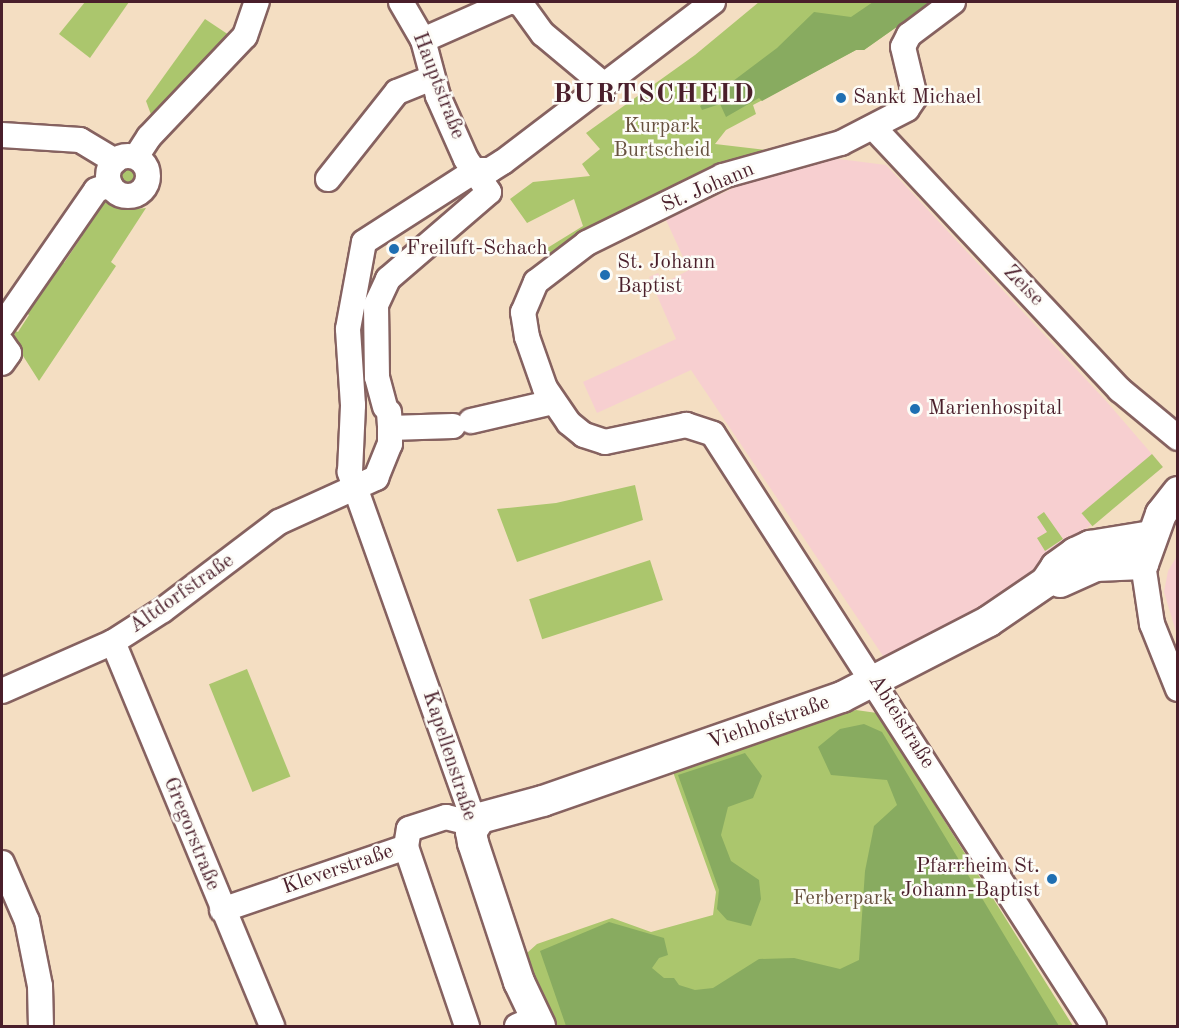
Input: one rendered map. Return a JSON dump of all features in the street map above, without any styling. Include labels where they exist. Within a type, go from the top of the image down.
[{"type":"main road","points":[[1147,550],[1178,492]]},
{"type":"main road","name":"Viehhofstraße","points":[[475,824],[488,814],[584,787],[876,682],[989,621],[1046,582],[1056,567],[1090,546],[1147,550]]},
{"type":"main road","name":"Kapellenstraße","points":[[475,824],[473,843],[531,1024]]},
{"type":"street","points":[[2,135],[80,140],[126,159],[148,173],[142,191],[124,196],[110,185],[109,172],[126,159],[149,137],[245,36],[258,2]]},
{"type":"street","name":"Hauptstraße","points":[[388,417],[377,377],[376,305],[388,279],[489,192],[476,170],[466,159],[432,78],[423,40],[401,2]]},
{"type":"street","points":[[423,40],[515,2],[543,34],[604,84]]},
{"type":"street","name":"Kapellenstraße","points":[[475,824],[350,472],[353,405],[348,328],[364,242],[476,170],[490,170],[503,162],[713,2]]},
{"type":"street","name":"St. Johann","points":[[553,402],[527,337],[524,312],[536,282],[587,243],[723,176],[841,143],[907,109],[915,97],[914,84],[903,58],[903,46],[909,35],[953,2]]},
{"type":"street","points":[[328,178],[397,92],[432,78]]},
{"type":"street","name":"Zeise","points":[[874,128],[1120,390],[1178,438]]},
{"type":"street","points":[[2,326],[96,190],[110,185]]},
{"type":"street","points":[[2,343],[9,353],[2,363]]},
{"type":"street","points":[[353,405],[388,417],[462,424],[553,402]]},
{"type":"street","name":"Abteistraße","points":[[553,402],[584,435],[605,442],[681,425],[698,426],[713,434],[876,682],[1094,1026]]},
{"type":"street","name":"Altdorfstraße","points":[[2,691],[113,642],[249,547],[279,522],[376,478],[390,444],[388,417]]},
{"type":"street","points":[[1147,550],[1152,624],[1178,689]]},
{"type":"street","name":"Gregorstraße","points":[[113,642],[222,910],[272,1026]]},
{"type":"street","name":"Kleverstraße","points":[[222,910],[406,847],[409,829],[446,817],[475,824]]},
{"type":"street","points":[[406,847],[467,1026]]},
{"type":"street","points":[[2,863],[27,921],[40,986],[41,1026]]},
{"type":"shaded area","name":"Marienhospital","points":[[831,158],[886,165],[1107,402],[1163,467],[1031,573],[970,613],[889,658],[883,656],[691,370],[597,413],[583,382],[676,339],[649,277],[658,273],[664,283],[689,270],[666,220],[746,182]]},
{"type":"shaded area","points":[[1177,556],[1177,635],[1164,592],[1168,571]]},
{"type":"green space","points":[[85,2],[129,2],[90,58],[59,34]]},
{"type":"green space","name":"Kurpark Burtscheid","points":[[759,2],[932,2],[864,50],[856,50],[753,105],[756,114],[726,130],[715,144],[783,152],[737,160],[713,169],[573,238],[549,259],[544,250],[583,226],[574,199],[527,223],[510,199],[533,182],[590,176],[582,164],[600,149],[586,133],[695,55]]},
{"type":"green space","points":[[873,2],[932,2],[864,50],[856,50],[762,101],[759,98],[726,117],[720,104],[702,110],[700,106],[777,48],[814,12],[851,17]]},
{"type":"green space","points":[[205,19],[232,37],[153,120],[146,101]]},
{"type":"green space","points":[[128,163],[138,167],[142,177],[138,187],[128,191],[118,187],[114,177],[118,167]]},
{"type":"green space","points":[[105,202],[128,210],[146,208],[111,262],[116,266],[39,381],[4,326],[18,332],[29,315],[18,306],[52,256],[64,263],[82,236],[71,228],[86,207],[96,214]]},
{"type":"green space","points":[[1152,454],[1163,467],[1092,526],[1082,513]]},
{"type":"green space","points":[[635,485],[643,520],[517,562],[497,509],[556,503]]},
{"type":"green space","points":[[1044,512],[1063,539],[1045,551],[1037,538],[1047,532],[1037,517]]},
{"type":"green space","points":[[650,560],[663,600],[542,639],[529,599]]},
{"type":"green space","points":[[247,669],[290,777],[252,792],[209,684]]},
{"type":"green space","name":"Ferberpark","points":[[856,710],[877,713],[1073,1026],[552,1026],[527,953],[537,944],[612,918],[651,932],[713,915],[716,892],[673,772]]},
{"type":"green space","points":[[864,724],[882,732],[1059,1026],[566,1026],[540,951],[609,922],[664,938],[668,955],[659,958],[652,968],[664,978],[674,978],[679,985],[695,990],[713,988],[759,959],[794,958],[840,969],[859,960],[865,871],[874,826],[897,805],[887,780],[831,775],[818,747],[840,729]]},
{"type":"green space","points":[[745,753],[762,776],[753,798],[728,807],[721,835],[731,861],[759,880],[761,899],[751,926],[727,920],[717,909],[719,890],[678,775]]},
{"type":"place","name":"Sankt Michael","points":[[841,98]]},
{"type":"place","name":"Freiluft-Schach","points":[[394,249]]},
{"type":"place","name":"St. Johann Baptist","points":[[605,275]]},
{"type":"place","name":"Marienhospital","points":[[915,409]]},
{"type":"place","name":"Pfarrheim St. Johann-Baptist","points":[[1052,879]]},
{"type":"district","name":"BURTSCHEID","points":[[654,95]]}]
